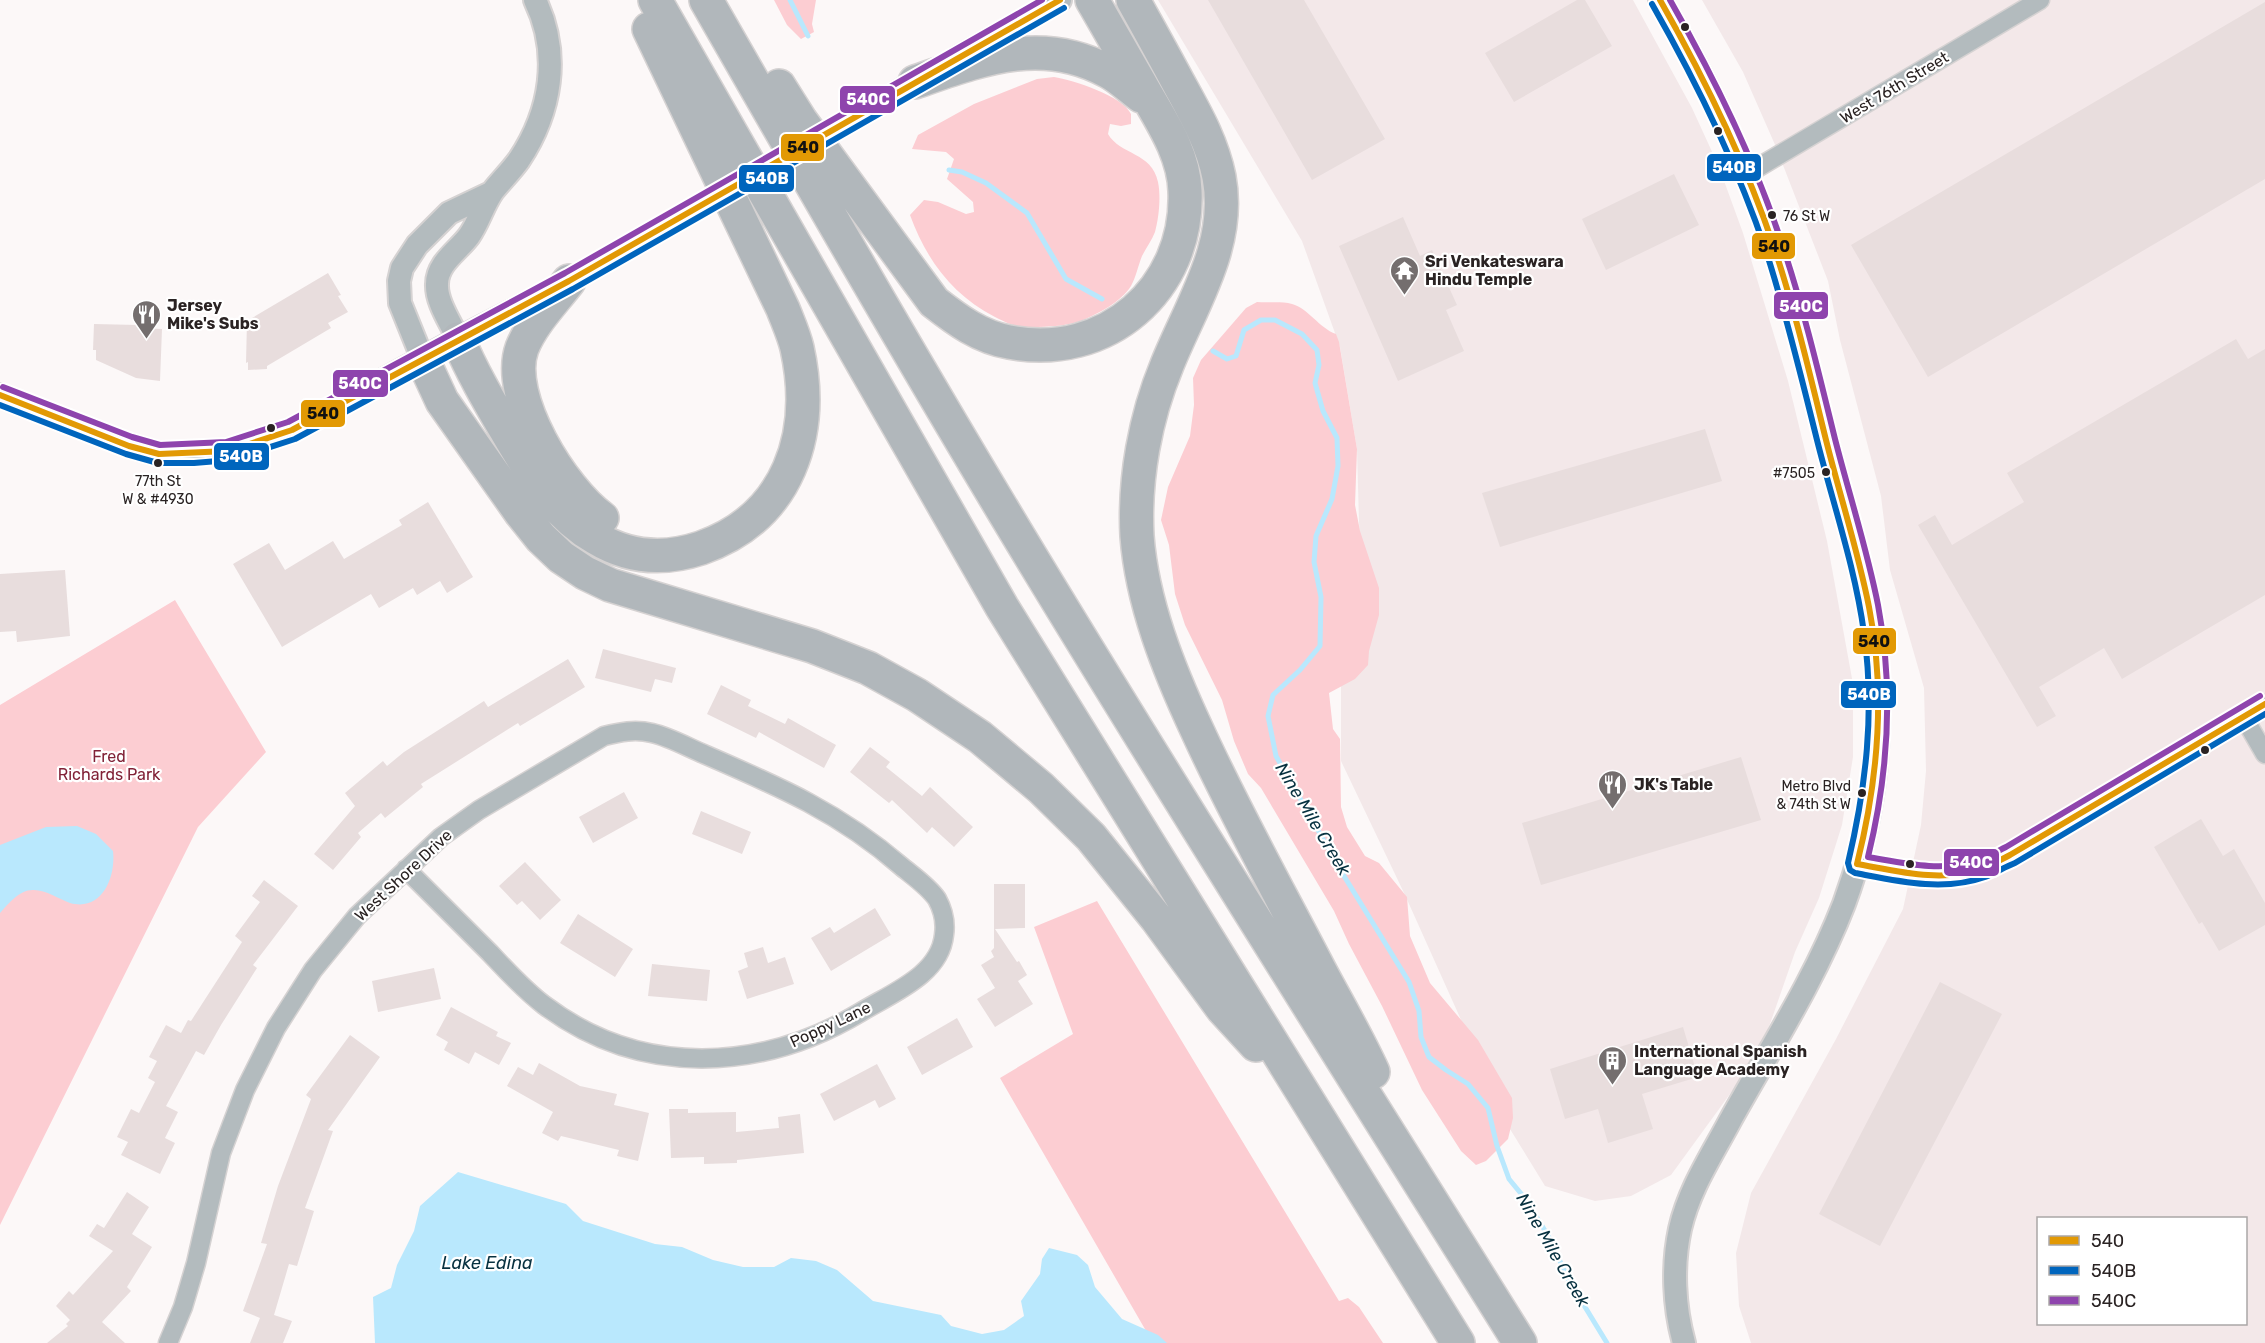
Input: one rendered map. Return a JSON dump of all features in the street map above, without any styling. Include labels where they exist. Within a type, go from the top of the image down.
[{"type":"highway","points":[[458,339],[473,374],[532,475],[550,499],[571,521],[595,538],[635,555],[655,556],[687,552],[727,537],[754,519],[774,498],[790,471],[800,432],[803,391],[797,347],[783,309],[636,0]]},
{"type":"highway","points":[[655,0],[1002,607],[1458,1343]]},
{"type":"highway","points":[[706,0],[923,377],[1016,533],[1520,1343]]},
{"type":"highway","points":[[723,0],[801,121],[934,302],[960,323],[981,334],[1008,342],[1033,345],[1089,337],[1126,317],[1147,299],[1174,260],[1184,217],[1185,189],[1180,163],[1167,132],[1092,0]]},
{"type":"highway","points":[[1133,0],[1208,136],[1220,181],[1222,208],[1217,242],[1206,277],[1167,364],[1154,399],[1144,443],[1138,490],[1137,536],[1145,587],[1159,638],[1218,777],[1366,1057],[1423,1187]]},
{"type":"highway","points":[[915,82],[981,59],[1015,52],[1069,56],[1107,71],[1151,103]]},
{"type":"highway","points":[[570,281],[534,326],[522,349],[518,369],[521,395],[534,426],[573,491],[616,528],[635,555]]},
{"type":"highway","points":[[423,360],[442,401],[521,513],[541,538],[561,557],[585,573],[610,585],[812,646],[868,668],[917,695],[980,737],[1041,788],[1091,837],[1156,919],[1221,1008],[1307,1100]]},
{"type":"street","points":[[458,339],[438,292],[439,274],[452,254],[469,235],[492,193],[517,163],[531,140],[542,118],[549,90],[550,63],[547,34],[535,0]]},
{"type":"street","points":[[0,395],[129,446],[159,454],[228,451],[292,430],[570,281],[1060,0]]},
{"type":"street","points":[[1660,0],[1713,98],[1747,174],[1774,247],[1797,326],[1866,594],[1876,655],[1878,718],[1875,781],[1857,864],[1844,903],[1820,960],[1693,1188],[1680,1230],[1675,1276],[1678,1320],[1684,1343]]},
{"type":"street","name":"West 76th Street","points":[[1747,174],[2040,0]]},
{"type":"street","points":[[423,360],[400,303],[399,281],[402,268],[417,245],[449,213],[492,193]]},
{"type":"street","points":[[1857,864],[1928,876],[1953,875],[1981,869],[2010,855],[2265,704]]},
{"type":"street","points":[[2243,716],[2265,753]]},
{"type":"street","name":"West Shore Drive","points":[[168,1343],[183,1307],[196,1263],[221,1153],[245,1090],[271,1038],[321,961],[357,916],[441,837],[479,810],[604,736],[628,731],[652,733],[773,784],[827,812],[877,846],[922,884]]},
{"type":"street","name":"Poppy Lane","points":[[406,869],[543,1005],[582,1029],[625,1048],[670,1056],[716,1059],[762,1053],[805,1040],[846,1020],[918,978],[932,966],[942,951],[945,933],[944,915],[936,898],[922,884]]},
{"type":"shaded area","points":[[1158,0],[1633,0],[1692,108],[1719,167],[1743,233],[1788,381],[1827,541],[1853,684],[1853,757],[1842,825],[1819,898],[1795,952],[1770,1024],[1754,1061],[1671,1175],[1631,1196],[1595,1201],[1545,1186],[1510,1129],[1405,895],[1341,761],[1341,686],[1368,659],[1359,522],[1357,449],[1340,347],[1302,241]]},
{"type":"shaded area","points":[[1702,0],[2265,0],[2265,1343],[1751,1343],[1739,1306],[1736,1253],[1751,1193],[1836,1039],[1903,909],[1921,825],[1926,771],[1924,688],[1890,570],[1881,496],[1840,340],[1828,281],[1776,147],[1743,72]]},
{"type":"green space","points":[[774,0],[816,0],[812,24],[814,32],[801,39],[787,25]]},
{"type":"green space","points":[[1054,77],[1097,90],[1126,107],[1131,114],[1131,124],[1121,126],[1110,124],[1108,134],[1120,146],[1143,159],[1155,172],[1159,188],[1158,214],[1155,232],[1142,256],[1133,283],[1122,297],[1103,310],[1077,322],[1025,328],[995,317],[966,298],[953,287],[933,261],[910,215],[924,200],[938,202],[966,214],[974,212],[973,202],[947,179],[954,159],[946,152],[912,149],[918,135],[974,104],[1037,79]]},
{"type":"green space","points":[[1257,302],[1298,306],[1336,334],[1339,342],[1357,449],[1355,505],[1360,531],[1379,588],[1379,615],[1369,651],[1368,665],[1355,679],[1329,693],[1333,729],[1340,739],[1341,807],[1347,827],[1365,856],[1379,863],[1407,897],[1410,936],[1430,983],[1478,1040],[1512,1098],[1513,1118],[1508,1139],[1486,1161],[1476,1165],[1461,1151],[1422,1090],[1334,911],[1261,788],[1248,774],[1234,741],[1222,700],[1185,625],[1175,594],[1169,545],[1161,520],[1168,487],[1190,436],[1194,405],[1193,378],[1201,360],[1246,308]]},
{"type":"green space","name":"Fred Richards Park","points":[[175,600],[266,752],[198,827],[0,1225],[0,705]]},
{"type":"green space","points":[[1097,901],[1339,1301],[1348,1298],[1359,1307],[1383,1343],[1153,1343],[1000,1078],[1073,1034],[1034,927]]},
{"type":"water","points":[[77,826],[96,834],[113,851],[112,871],[105,890],[91,902],[81,904],[70,903],[43,891],[29,890],[15,897],[0,913],[0,845],[46,827]]},
{"type":"water","name":"Lake Edina","points":[[458,1172],[566,1204],[583,1221],[655,1244],[682,1247],[713,1260],[743,1267],[774,1267],[791,1258],[816,1261],[837,1270],[873,1301],[941,1315],[951,1326],[982,1334],[1004,1330],[1024,1316],[1021,1301],[1040,1274],[1042,1259],[1049,1248],[1077,1255],[1088,1265],[1095,1287],[1122,1319],[1158,1335],[1167,1343],[375,1343],[373,1297],[391,1288],[397,1265],[414,1231],[420,1206]]},
{"type":"building","points":[[1208,0],[1304,0],[1385,139],[1312,180]]},
{"type":"building","points":[[1577,0],[1585,0],[1612,46],[1514,102],[1485,53]]},
{"type":"building","points":[[2265,2],[2265,179],[1928,377],[1851,245]]},
{"type":"building","points":[[1674,174],[1699,225],[1606,270],[1582,219]]},
{"type":"building","points":[[1403,217],[1420,256],[1432,250],[1457,305],[1446,310],[1464,351],[1398,381],[1339,246]]},
{"type":"building","points":[[328,273],[348,312],[328,323],[331,328],[267,366],[267,369],[248,370],[248,362],[246,363],[247,321]]},
{"type":"building","points":[[94,324],[138,325],[137,328],[162,329],[160,381],[136,378],[96,360],[96,350],[93,350]]},
{"type":"building","points":[[2236,339],[2248,359],[2265,349],[2265,595],[2122,679],[2104,648],[2039,687],[2056,716],[2037,727],[1918,525],[1935,515],[1952,545],[2024,502],[2007,473]]},
{"type":"building","points":[[1705,429],[1722,481],[1500,547],[1482,493]]},
{"type":"building","points":[[428,502],[473,577],[447,593],[440,581],[417,595],[413,588],[379,608],[371,594],[282,647],[233,564],[269,543],[285,570],[333,541],[344,559],[402,525],[399,520]]},
{"type":"building","points":[[65,570],[70,636],[17,642],[16,631],[0,632],[0,574]]},
{"type":"building","points":[[603,649],[676,668],[672,683],[655,679],[651,692],[595,678]]},
{"type":"building","points":[[568,659],[585,687],[520,726],[518,723],[421,784],[423,787],[385,818],[381,813],[358,833],[361,837],[333,870],[314,854],[355,806],[345,793],[383,761],[387,766],[404,752],[484,701],[488,707]]},
{"type":"building","points":[[721,685],[751,700],[748,706],[785,724],[788,718],[836,745],[824,768],[759,732],[756,738],[707,714]]},
{"type":"building","points":[[870,747],[890,762],[886,767],[922,796],[930,787],[973,827],[954,847],[932,827],[927,833],[892,800],[889,803],[850,772]]},
{"type":"building","points":[[1741,757],[1761,820],[1541,885],[1522,823]]},
{"type":"building","points":[[624,792],[638,818],[593,843],[579,817]]},
{"type":"building","points":[[701,811],[751,832],[742,854],[692,834]]},
{"type":"building","points":[[2201,819],[2223,856],[2234,849],[2265,903],[2265,925],[2219,951],[2202,922],[2199,924],[2154,847]]},
{"type":"building","points":[[525,862],[561,900],[540,920],[522,901],[517,905],[499,886]]},
{"type":"building","points":[[264,880],[298,906],[253,965],[257,968],[204,1055],[196,1051],[166,1106],[178,1112],[165,1138],[175,1143],[160,1174],[121,1155],[128,1142],[117,1137],[131,1109],[139,1113],[155,1082],[148,1078],[157,1061],[149,1057],[166,1025],[181,1033],[188,1020],[191,1021],[242,942],[235,936],[260,902],[252,896]]},
{"type":"building","points":[[994,884],[1025,884],[1025,928],[995,929],[1027,975],[1018,981],[1033,1004],[995,1027],[977,999],[995,988],[981,965],[994,957],[991,951],[994,948]]},
{"type":"building","points":[[875,908],[891,935],[831,971],[811,938],[830,927],[834,933]]},
{"type":"building","points":[[578,914],[633,949],[615,977],[560,943]]},
{"type":"building","points":[[763,947],[768,963],[785,957],[794,984],[747,999],[738,971],[748,967],[744,953]]},
{"type":"building","points":[[652,964],[710,970],[707,1001],[648,996]]},
{"type":"building","points":[[434,968],[441,999],[378,1012],[372,981]]},
{"type":"building","points":[[1940,982],[2002,1014],[1880,1246],[1819,1214]]},
{"type":"building","points":[[451,1007],[498,1032],[496,1036],[511,1043],[499,1065],[475,1052],[469,1064],[444,1050],[448,1042],[436,1035]]},
{"type":"building","points":[[957,1018],[973,1047],[922,1075],[907,1047]]},
{"type":"building","name":"International Spanish Language Academy","points":[[1683,1027],[1698,1077],[1642,1094],[1653,1129],[1608,1143],[1598,1109],[1565,1119],[1550,1069]]},
{"type":"building","points":[[350,1035],[380,1057],[328,1130],[333,1131],[305,1208],[314,1211],[297,1266],[289,1264],[274,1315],[292,1321],[283,1343],[250,1343],[260,1318],[243,1311],[267,1244],[261,1243],[278,1186],[311,1099],[306,1095]]},
{"type":"building","points":[[539,1063],[580,1086],[617,1094],[614,1105],[649,1113],[638,1161],[617,1156],[619,1150],[561,1136],[558,1141],[542,1133],[553,1112],[507,1086],[518,1067],[533,1075]]},
{"type":"building","points":[[877,1064],[896,1099],[879,1108],[875,1100],[834,1121],[820,1094]]},
{"type":"building","points":[[669,1109],[688,1109],[688,1113],[736,1112],[736,1132],[779,1128],[778,1117],[800,1114],[804,1153],[737,1160],[737,1163],[704,1164],[704,1157],[671,1158]]},
{"type":"building","points":[[127,1192],[149,1207],[132,1234],[152,1247],[127,1287],[131,1291],[102,1322],[125,1343],[47,1343],[68,1326],[66,1324],[70,1320],[56,1306],[69,1291],[73,1295],[113,1251],[89,1236],[97,1224],[104,1228]]},
{"type":"waterway","name":"Nine Mile Creek","points":[[790,0],[808,36]]},
{"type":"waterway","name":"Nine Mile Creek","points":[[949,170],[962,172],[986,183],[1027,213],[1066,279],[1102,299]]},
{"type":"waterway","name":"Nine Mile Creek","points":[[1213,351],[1227,359],[1236,356],[1244,330],[1261,320],[1275,320],[1302,334],[1317,350],[1319,365],[1315,383],[1323,411],[1337,438],[1338,466],[1332,499],[1316,536],[1314,562],[1321,597],[1320,646],[1300,670],[1273,695],[1268,716],[1276,756],[1344,876],[1409,982],[1419,1011],[1421,1037],[1429,1057],[1468,1084],[1488,1108],[1497,1146],[1509,1179],[1527,1201],[1550,1239],[1568,1279],[1607,1343]]},
{"type":"transit line","name":"540C","points":[[3,387],[132,437],[160,445],[226,442],[288,422],[565,273],[1042,0]]},
{"type":"transit line","name":"540","points":[[0,395],[129,446],[159,454],[228,451],[292,430],[569,281],[1060,0]]},
{"type":"transit line","name":"540","points":[[1660,0],[1723,121],[1763,215],[1782,271],[1865,586],[1874,639],[1878,704],[1875,768],[1857,864],[1935,875],[1966,873],[1985,868],[2265,704]]},
{"type":"transit line","name":"540C","points":[[1670,0],[1733,120],[1772,215],[1804,318],[1874,584],[1883,637],[1887,700],[1884,763],[1868,857],[1936,866],[1962,864],[1984,858],[2260,696]]},
{"type":"transit line","name":"540B","points":[[1652,4],[1715,125],[1755,219],[1787,321],[1855,584],[1867,662],[1869,720],[1860,806],[1848,863],[1850,870],[1855,873],[1920,884],[1953,884],[1985,877],[2015,863],[2265,714]]},
{"type":"transit line","name":"540B","points":[[0,405],[126,454],[158,463],[230,460],[295,439],[573,289],[1064,8]]},
{"type":"place","name":"76 St W","points":[[1772,215]]},
{"type":"place","name":"Sri Venkateswara Hindu Temple","points":[[1404,296]]},
{"type":"place","name":"Jersey Mike's Subs","points":[[146,340]]},
{"type":"place","name":"77th St W & #4930","points":[[158,463]]},
{"type":"place","name":"#7505","points":[[1826,472]]},
{"type":"place","name":"Metro Blvd & 74th St W","points":[[1862,793]]},
{"type":"place","name":"JK's Table","points":[[1613,810]]},
{"type":"place","name":"International Spanish Language Academy","points":[[1613,1086]]}]
